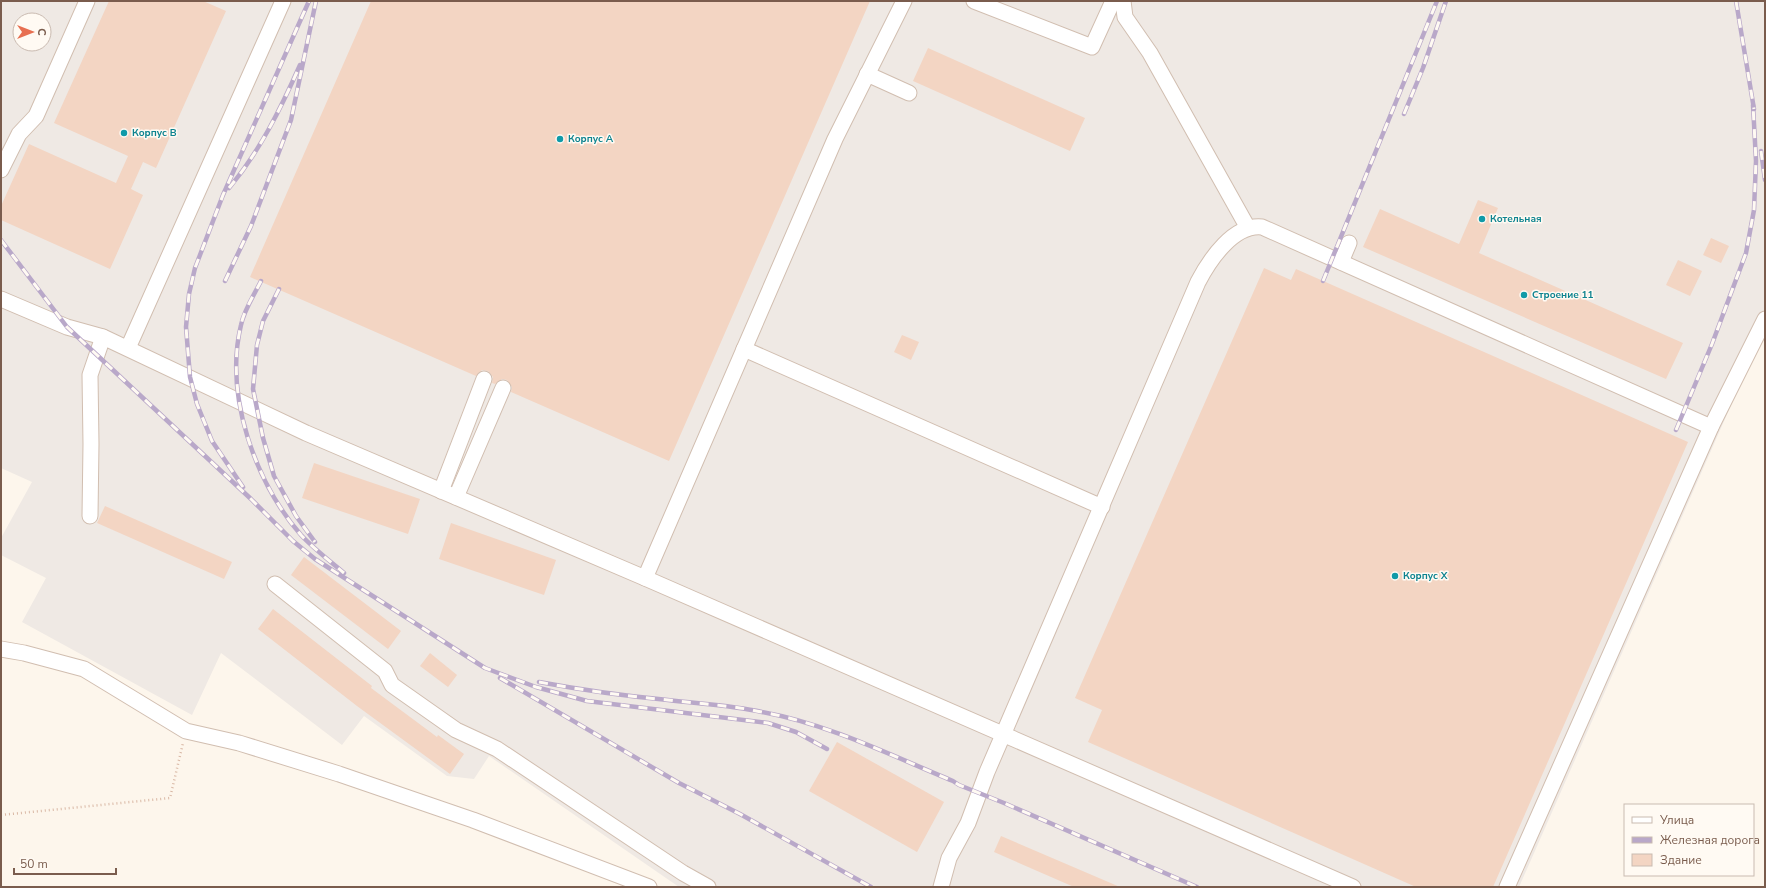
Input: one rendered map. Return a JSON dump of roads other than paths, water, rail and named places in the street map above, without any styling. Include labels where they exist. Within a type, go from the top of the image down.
[{"type":"lane","points":[[1,170],[19,134],[36,116],[87,1]]},
{"type":"lane","points":[[128,348],[282,1]]},
{"type":"lane","points":[[645,578],[835,139],[904,1]]},
{"type":"lane","points":[[974,1],[1092,47],[1113,1]]},
{"type":"lane","points":[[1123,1],[1125,17],[1150,53],[1248,228]]},
{"type":"lane","points":[[867,74],[909,93]]},
{"type":"lane","points":[[940,887],[948,858],[968,823],[1004,734],[1207,265],[1219,249],[1243,230],[1253,226],[1262,227],[1711,427]]},
{"type":"lane","points":[[1341,262],[1349,243]]},
{"type":"lane","points":[[1,299],[67,327],[103,337],[306,432],[1004,734],[1353,887]]},
{"type":"lane","points":[[1507,887],[1711,427],[1765,319]]},
{"type":"lane","points":[[90,516],[90,375],[103,337]]},
{"type":"lane","points":[[744,349],[1102,507]]},
{"type":"lane","points":[[441,490],[484,380]]},
{"type":"lane","points":[[456,497],[503,388]]},
{"type":"lane","points":[[275,584],[385,671],[392,685],[456,730],[497,749],[683,873],[708,887]]},
{"type":"lane","points":[[1,649],[24,653],[84,669],[186,731],[239,743],[339,774],[473,820],[649,887]]},
{"type":"railway","points":[[243,487],[212,441],[197,404],[190,377],[186,327],[189,294],[195,268],[223,195],[309,1]]},
{"type":"railway","points":[[225,281],[251,226],[291,120],[316,1]]},
{"type":"railway","points":[[1323,281],[1437,1]]},
{"type":"railway","points":[[1404,114],[1423,68],[1446,1]]},
{"type":"railway","points":[[1736,1],[1754,109]]},
{"type":"railway","points":[[229,188],[240,174],[269,129],[300,65]]},
{"type":"railway","points":[[1676,430],[1712,344],[1746,253],[1754,210],[1756,161],[1753,105]]},
{"type":"railway","points":[[1761,151],[1765,180]]},
{"type":"railway","points":[[1,240],[67,327],[251,499],[293,541],[315,559],[485,668],[536,687],[587,701],[768,723],[796,732],[827,749]]},
{"type":"railway","points":[[261,281],[242,319],[237,352],[237,380],[240,408],[247,436],[257,464],[270,490],[285,514],[301,535],[344,573]]},
{"type":"railway","points":[[279,289],[263,321],[257,345],[253,389],[263,438],[274,476],[296,516],[315,542]]},
{"type":"railway","points":[[500,678],[679,783],[740,814],[871,887]]},
{"type":"railway","points":[[539,682],[620,695],[738,708],[787,717],[811,724],[859,741],[1197,887]]},
{"type":"place","name":"Корпус В","points":[[124,133]]},
{"type":"place","name":"Корпус А","points":[[560,139]]},
{"type":"place","name":"Котельная","points":[[1482,219]]},
{"type":"place","name":"Строение 11","points":[[1524,295]]},
{"type":"place","name":"Корпус Х","points":[[1395,576]]}]
